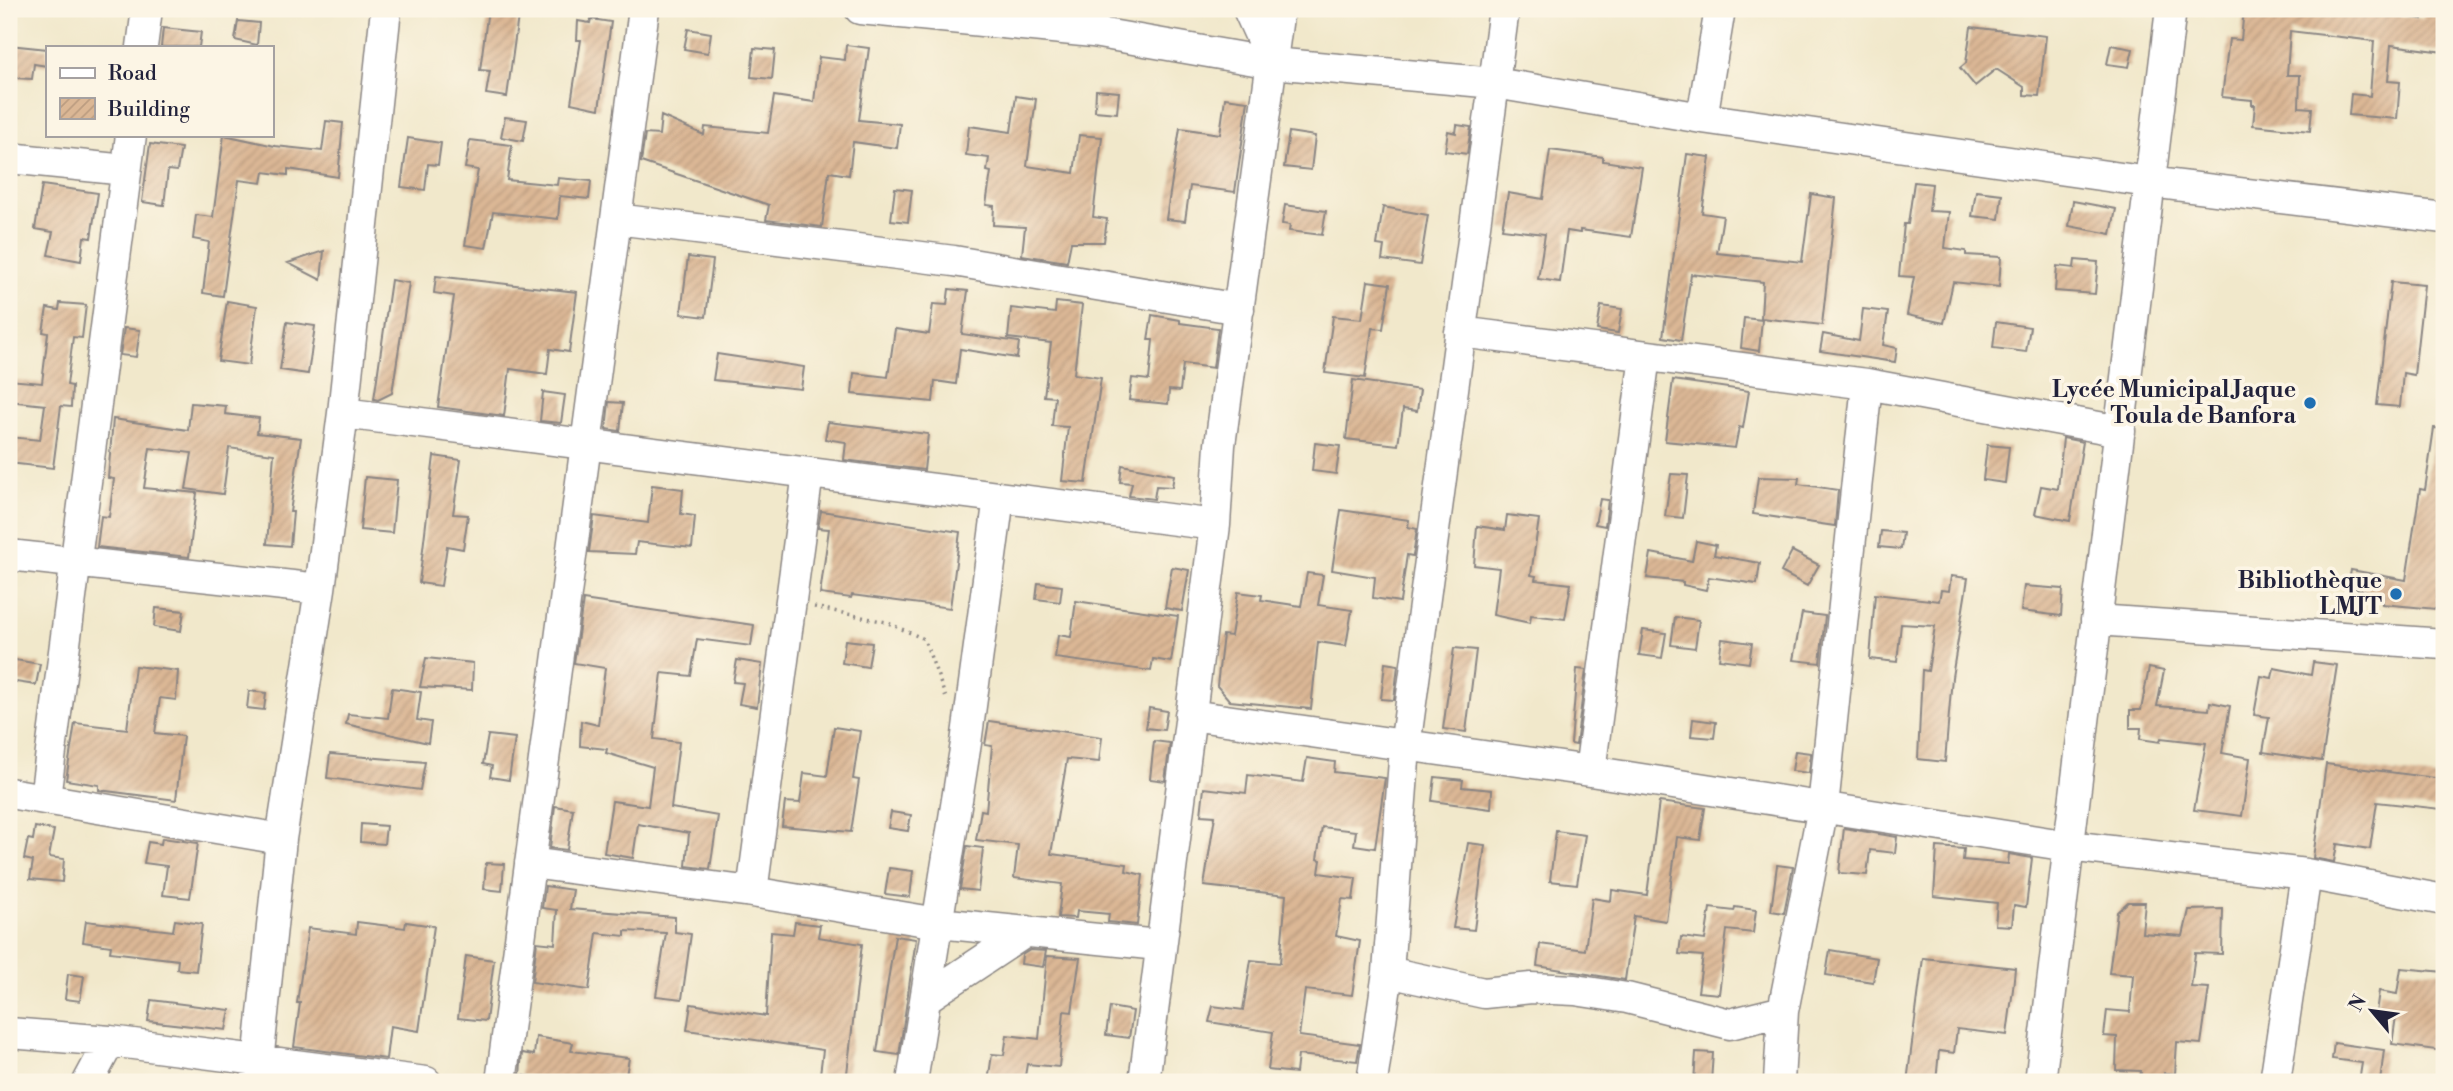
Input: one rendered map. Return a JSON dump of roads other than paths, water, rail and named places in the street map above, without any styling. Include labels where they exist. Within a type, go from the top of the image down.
[{"type":"street","points":[[142,46],[147,9]]},
{"type":"street","points":[[257,1070],[281,839],[320,589],[343,413],[386,9]]},
{"type":"street","points":[[501,1082],[644,9]]},
{"type":"street","points":[[860,9],[918,12],[1093,32],[1272,63],[1495,83],[1702,118],[2150,182],[2444,218]]},
{"type":"street","points":[[1248,9],[1272,63]]},
{"type":"street","points":[[1144,1082],[1159,944],[1215,524],[1220,445],[1279,9]]},
{"type":"street","points":[[1372,1082],[1388,972],[1405,747],[1504,9]]},
{"type":"street","points":[[1702,118],[1720,9]]},
{"type":"street","points":[[2040,1082],[2171,9]]},
{"type":"street","points":[[45,798],[131,136]]},
{"type":"street","points":[[9,158],[126,170]]},
{"type":"street","points":[[616,219],[954,261],[1239,309]]},
{"type":"street","points":[[1460,332],[1867,384],[2119,430]]},
{"type":"street","points":[[1590,771],[1645,356]]},
{"type":"street","points":[[1779,1082],[1783,1011],[1823,807],[1867,384]]},
{"type":"street","points":[[343,413],[1215,524]]},
{"type":"street","points":[[752,892],[808,473]]},
{"type":"street","points":[[912,1082],[939,923],[999,497]]},
{"type":"street","points":[[9,555],[320,589]]},
{"type":"street","points":[[2096,620],[2444,644]]},
{"type":"street","points":[[1190,715],[1590,771],[2069,846],[2306,874],[2444,900]]},
{"type":"street","points":[[9,793],[281,839]]},
{"type":"street","points":[[530,863],[752,892],[939,923],[1159,944]]},
{"type":"street","points":[[2275,1082],[2306,874]]},
{"type":"street","points":[[926,998],[1027,932]]},
{"type":"street","points":[[1388,972],[1485,993],[1531,988],[1575,990],[1627,998],[1730,1024],[1783,1011]]},
{"type":"street","points":[[9,1033],[110,1041],[257,1070],[425,1082]]},
{"type":"street","points":[[88,1082],[110,1041]]},
{"type":"place","name":"Lycée Municipal Jaque Toula de Banfora","points":[[2310,403]]},
{"type":"place","name":"Bibliothèque LMJT","points":[[2396,594]]}]
